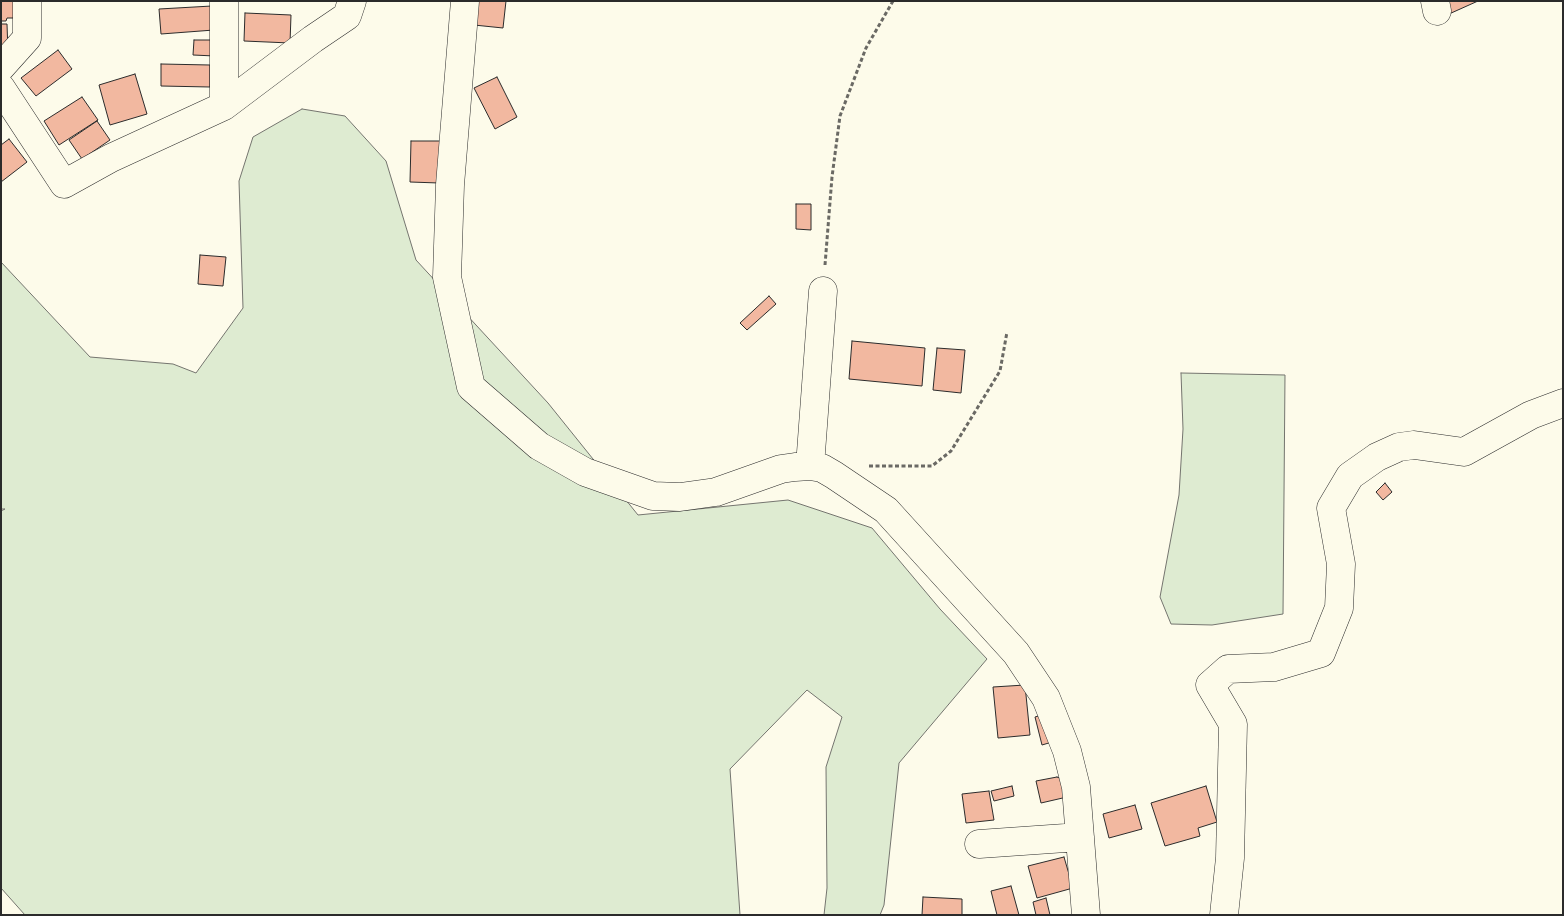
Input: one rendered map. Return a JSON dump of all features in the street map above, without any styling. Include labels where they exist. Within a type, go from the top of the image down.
[{"type":"street","points":[[1,67],[27,38],[27,1]]},
{"type":"street","points":[[224,1],[224,106]]},
{"type":"street","points":[[1,88],[64,184],[110,158],[224,106],[313,39],[347,16],[352,1]]},
{"type":"street","points":[[465,1],[450,185],[447,277],[471,387],[539,446],[585,472],[653,496],[680,497],[716,492],[781,469],[795,467],[822,471],[886,510],[1016,653],[1046,698],[1067,751],[1076,787],[1086,915]]},
{"type":"street","points":[[822,471],[823,291]]},
{"type":"street","points":[[1224,915],[1230,858],[1233,724],[1210,685],[1228,669],[1274,667],[1321,653],[1338,608],[1342,564],[1331,508],[1350,476],[1378,457],[1398,447],[1414,445],[1464,452],[1531,415],[1563,403]]},
{"type":"street","points":[[979,844],[1080,838]]},
{"type":"path","points":[[823,291],[832,177],[840,116],[866,48],[893,1]]},
{"type":"path","points":[[822,471],[880,465],[932,466],[951,451],[1000,372],[1007,332]]},
{"type":"green space","points":[[302,109],[345,116],[386,161],[416,260],[548,403],[638,515],[788,500],[872,528],[940,609],[987,659],[899,763],[884,905],[880,915],[824,915],[827,888],[826,767],[842,717],[807,690],[730,769],[740,915],[25,915],[1,888],[1,511],[5,509],[1,509],[1,262],[90,357],[173,364],[196,373],[243,308],[239,181],[253,137]]},
{"type":"green space","points":[[1181,373],[1285,375],[1283,614],[1212,625],[1171,624],[1160,597],[1179,495],[1183,429]]},
{"type":"building","points":[[1,1],[17,1],[16,18],[7,18],[6,21],[1,21]]},
{"type":"building","points":[[476,1],[506,1],[503,28],[474,25]]},
{"type":"building","points":[[1444,1],[1478,1],[1449,14]]},
{"type":"building","points":[[212,6],[214,30],[161,34],[159,9]]},
{"type":"building","points":[[245,13],[291,15],[290,43],[244,41]]},
{"type":"building","points":[[1,24],[7,24],[8,52],[1,53]]},
{"type":"building","points":[[194,40],[216,40],[215,56],[193,55]]},
{"type":"building","points":[[58,50],[72,69],[36,96],[21,78]]},
{"type":"building","points":[[161,64],[210,65],[210,87],[161,86]]},
{"type":"building","points":[[135,74],[147,114],[110,125],[99,85]]},
{"type":"building","points":[[497,77],[517,117],[495,129],[474,88]]},
{"type":"building","points":[[82,97],[98,120],[59,145],[44,121]]},
{"type":"building","points":[[97,121],[110,140],[82,159],[69,140]]},
{"type":"building","points":[[9,139],[27,162],[1,182],[1,145]]},
{"type":"building","points":[[411,141],[440,141],[439,183],[410,182]]},
{"type":"building","points":[[796,204],[811,204],[811,230],[796,229]]},
{"type":"building","points":[[200,255],[226,257],[223,286],[198,284]]},
{"type":"building","points":[[769,296],[776,304],[747,330],[740,323]]},
{"type":"building","points":[[852,341],[925,348],[922,386],[849,379]]},
{"type":"building","points":[[937,348],[965,350],[961,393],[933,390]]},
{"type":"building","points":[[1385,483],[1392,492],[1383,500],[1376,492]]},
{"type":"building","points":[[1025,685],[1030,735],[998,738],[993,687]]},
{"type":"building","points":[[1045,714],[1052,742],[1042,745],[1035,717]]},
{"type":"building","points":[[1057,777],[1064,780],[1067,797],[1041,803],[1036,781]]},
{"type":"building","points":[[1012,786],[1014,796],[994,801],[991,791]]},
{"type":"building","points":[[1206,786],[1217,822],[1198,828],[1200,836],[1165,846],[1151,803]]},
{"type":"building","points":[[989,791],[994,820],[966,823],[962,794]]},
{"type":"building","points":[[1135,805],[1142,829],[1109,838],[1103,814]]},
{"type":"building","points":[[1064,857],[1073,888],[1037,898],[1028,866]]},
{"type":"building","points":[[1011,886],[1019,915],[997,915],[991,891]]},
{"type":"building","points":[[923,897],[962,899],[962,915],[922,915]]},
{"type":"building","points":[[1046,898],[1050,915],[1036,915],[1033,902]]}]
